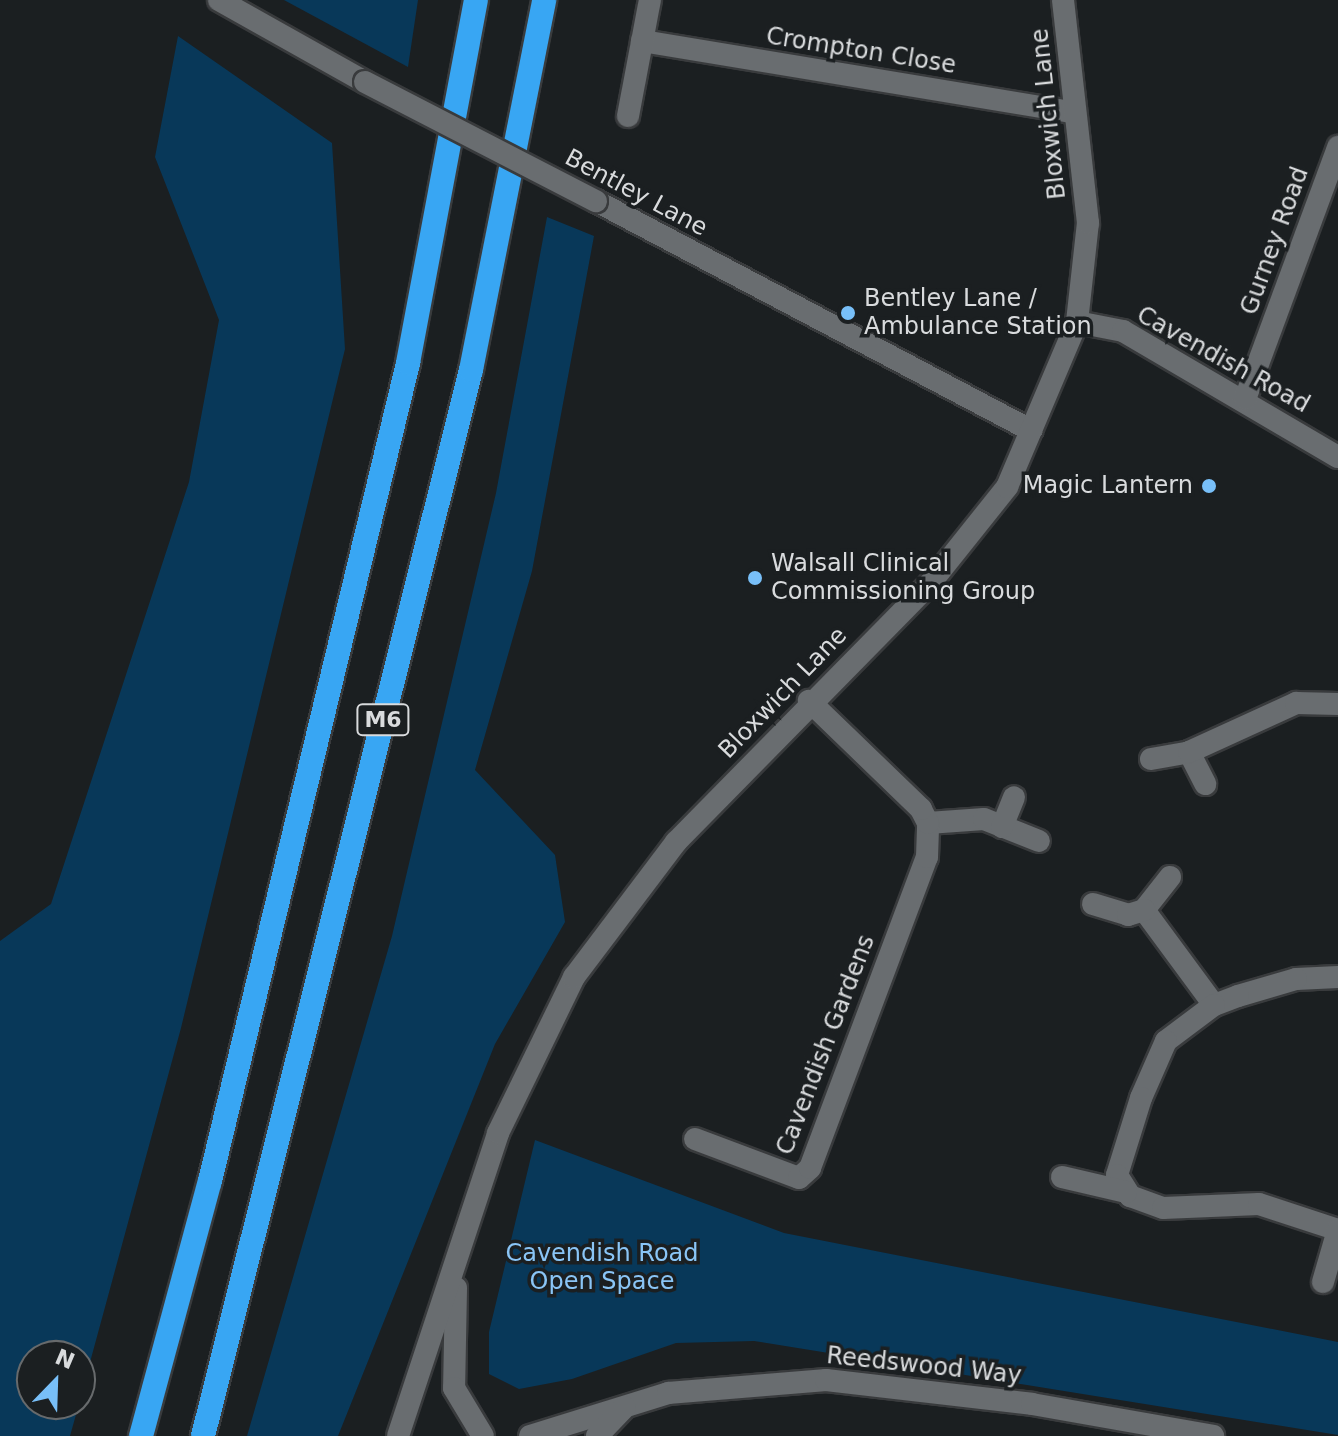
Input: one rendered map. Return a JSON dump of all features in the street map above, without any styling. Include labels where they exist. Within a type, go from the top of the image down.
[{"type":"highway","name":"M6","points":[[141,1436],[210,1181],[408,363],[476,0]]},
{"type":"highway","name":"M6","points":[[203,1436],[471,370],[544,0]]},
{"type":"street","name":"Bentley Lane","points":[[219,0],[365,82],[1031,430]]},
{"type":"street","points":[[628,116],[650,0]]},
{"type":"street","name":"Bloxwich Lane","points":[[398,1436],[457,1267],[498,1133],[574,977],[676,842],[809,701],[928,586],[1007,487],[1077,322],[1088,223],[1072,112],[1063,0]]},
{"type":"street","name":"Crompton Close","points":[[642,41],[1072,112]]},
{"type":"street","name":"Gurney Road","points":[[1245,399],[1338,147]]},
{"type":"street","name":"Cavendish Road","points":[[1077,322],[1123,331],[1245,399],[1338,457]]},
{"type":"street","points":[[809,701],[921,809],[928,823],[984,819],[1039,841]]},
{"type":"street","points":[[1151,759],[1189,752],[1296,703],[1338,704]]},
{"type":"street","points":[[1189,752],[1205,784]]},
{"type":"street","points":[[1002,827],[1014,797]]},
{"type":"street","name":"Cavendish Gardens","points":[[695,1139],[799,1178],[810,1168],[927,857],[928,823]]},
{"type":"street","points":[[1093,904],[1128,915],[1144,910],[1170,877]]},
{"type":"street","points":[[1144,910],[1214,1005]]},
{"type":"street","points":[[1126,1192],[1117,1163],[1166,1041],[1214,1005],[1296,979],[1338,977]]},
{"type":"street","points":[[1062,1177],[1126,1192],[1163,1208],[1259,1204],[1338,1230],[1323,1282]]},
{"type":"street","name":"Bloxwich Lane","points":[[457,1267],[454,1388],[483,1436]]},
{"type":"street","name":"Reedswood Way","points":[[530,1436],[629,1403],[751,1383],[826,1380],[1032,1404],[1213,1436]]},
{"type":"street","points":[[597,1436],[629,1403]]},
{"type":"green space","points":[[284,0],[418,0],[408,67]]},
{"type":"green space","points":[[178,36],[332,143],[345,349],[181,1028],[96,1340],[16,1340],[16,1420],[74,1420],[70,1436],[0,1436],[0,941],[51,904],[189,482],[219,320],[155,157]]},
{"type":"green space","points":[[547,217],[594,236],[532,571],[475,770],[555,855],[565,922],[495,1044],[338,1436],[247,1436],[392,936],[496,493]]},
{"type":"green space","name":"Cavendish Road Open Space","points":[[535,1140],[784,1233],[1338,1342],[1338,1435],[754,1341],[676,1343],[572,1379],[519,1389],[489,1374],[489,1332]]},
{"type":"place","name":"Bentley Lane / Ambulance Station","points":[[848,313]]},
{"type":"place","name":"Magic Lantern","points":[[1209,486]]},
{"type":"place","name":"Walsall Clinical Commissioning Group","points":[[755,578]]}]
